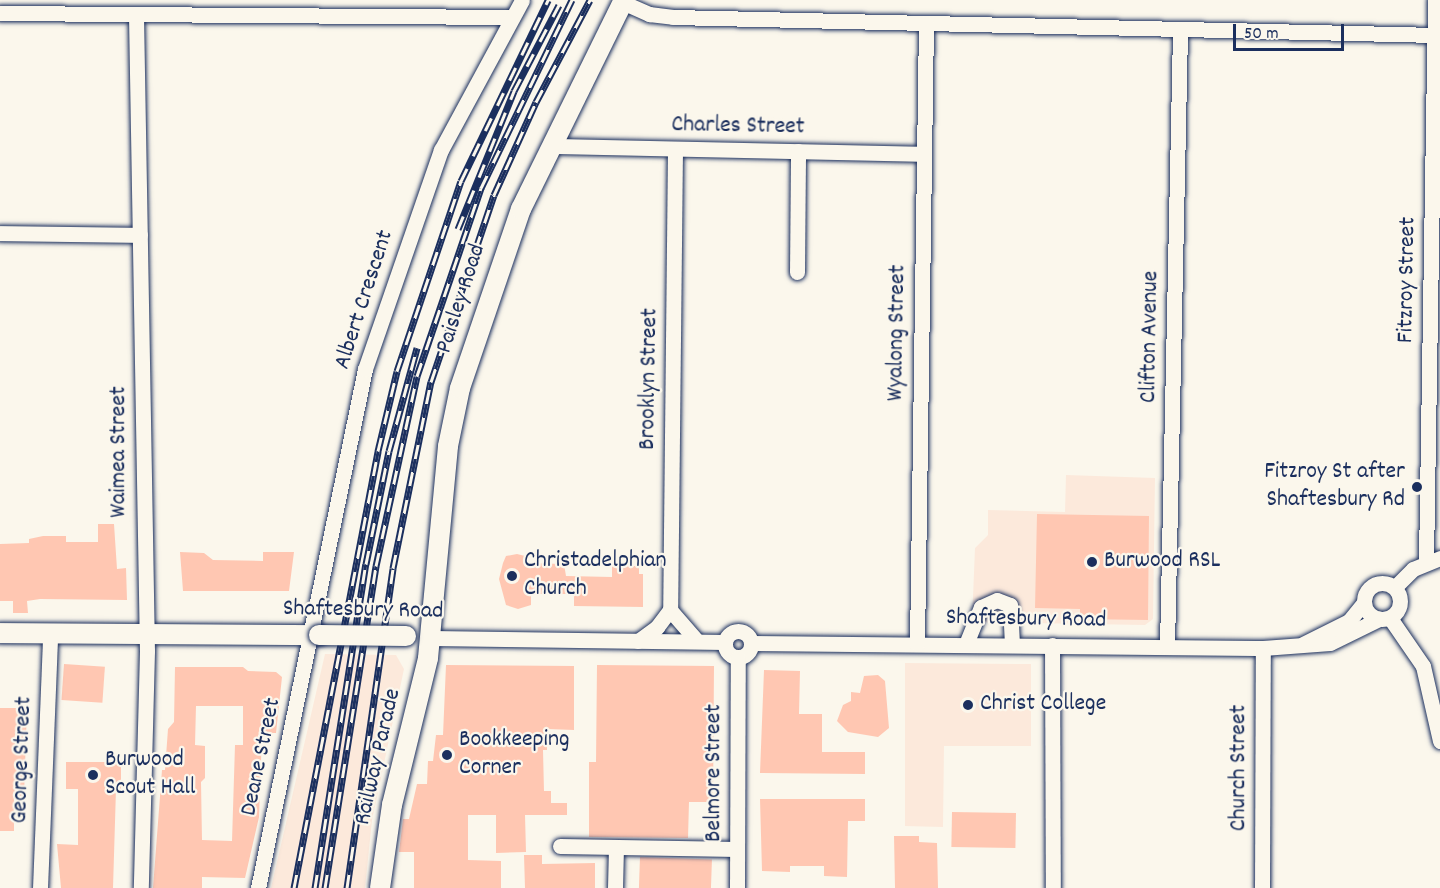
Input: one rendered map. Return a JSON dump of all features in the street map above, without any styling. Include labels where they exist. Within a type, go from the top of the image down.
[{"type":"main road","name":"Paisley Road","points":[[431,638],[448,446],[460,388],[505,248],[623,1]]},
{"type":"main road","name":"Shaftesbury Road","points":[[0,633],[431,638]]},
{"type":"main road","name":"Railway Parade","points":[[380,888],[392,805],[431,638]]},
{"type":"street","name":"Albert Crescent","points":[[315,635],[364,369],[441,150],[522,0]]},
{"type":"street","name":"Fitzroy Street","points":[[1433,559],[1435,0]]},
{"type":"street","points":[[623,1],[649,14],[673,17],[1435,35]]},
{"type":"street","points":[[0,13],[136,15],[160,8],[512,17]]},
{"type":"street","name":"Waimea Street","points":[[136,15],[146,633],[141,888]]},
{"type":"street","name":"Wyalong Street","points":[[917,644],[926,23]]},
{"type":"street","name":"Clifton Avenue","points":[[1167,647],[1180,29]]},
{"type":"street","name":"Charles Street","points":[[552,146],[923,154]]},
{"type":"street","name":"Brooklyn Street","points":[[670,610],[675,148]]},
{"type":"street","points":[[797,272],[798,151]]},
{"type":"street","points":[[0,233],[140,235]]},
{"type":"street","points":[[1395,587],[1433,559]]},
{"type":"street","points":[[1395,587],[1385,583],[1374,585],[1366,592],[1363,604],[1369,614],[1385,618],[1423,666],[1440,741]]},
{"type":"street","points":[[1385,618],[1400,604],[1395,587]]},
{"type":"street","points":[[966,644],[981,607],[997,600],[1010,605],[1012,645]]},
{"type":"street","name":"Shaftesbury Road","points":[[1300,645],[1349,621],[1363,604]]},
{"type":"street","points":[[638,641],[657,627],[670,610],[697,641]]},
{"type":"street","name":"Shaftesbury Road","points":[[752,643],[1263,648],[1330,643],[1385,618]]},
{"type":"street","points":[[739,631],[747,634],[752,643],[750,652],[738,658],[727,652],[725,642],[729,635],[739,631]]},
{"type":"street","name":"George Street","points":[[40,888],[50,634]]},
{"type":"street","name":"Deane Street","points":[[258,888],[315,635]]},
{"type":"street","name":"Shaftesbury Road","points":[[431,638],[725,642]]},
{"type":"street","points":[[1052,645],[1053,888]]},
{"type":"street","name":"Church Street","points":[[1262,888],[1263,648]]},
{"type":"street","name":"Belmore Street","points":[[737,888],[738,658]]},
{"type":"street","points":[[560,846],[737,849]]},
{"type":"street","points":[[615,888],[616,847]]},
{"type":"shaded area","points":[[1066,475],[1155,478],[1153,619],[1145,625],[972,622],[975,548],[988,535],[988,510],[1065,512]]},
{"type":"shaded area","points":[[325,654],[396,655],[404,669],[372,820],[365,888],[271,888]]},
{"type":"shaded area","name":"Christ College","points":[[905,663],[1031,664],[1031,746],[944,746],[943,827],[905,826]]},
{"type":"building","name":"Burwood RSL","points":[[1037,514],[1149,516],[1148,620],[1080,619],[1080,609],[1035,608]]},
{"type":"building","points":[[98,524],[114,524],[117,569],[126,568],[127,600],[40,599],[27,601],[28,613],[13,613],[13,601],[0,601],[0,544],[29,543],[29,539],[43,536],[66,536],[66,542],[98,542]]},
{"type":"building","points":[[180,552],[204,553],[213,560],[263,561],[263,552],[294,552],[289,591],[183,591]]},
{"type":"building","points":[[517,554],[525,556],[527,563],[564,564],[566,576],[612,577],[612,566],[639,566],[639,574],[643,574],[643,607],[574,606],[574,594],[531,594],[531,605],[518,609],[506,605],[499,579],[506,556]]},
{"type":"building","points":[[64,664],[105,667],[102,703],[61,700]]},
{"type":"building","points":[[446,665],[574,666],[574,730],[547,729],[547,750],[543,750],[544,791],[551,791],[551,803],[567,803],[567,815],[525,815],[526,852],[496,853],[496,815],[468,815],[468,860],[501,861],[501,888],[414,888],[414,852],[399,852],[403,819],[409,819],[417,784],[427,784],[428,761],[433,761],[436,735],[443,735]]},
{"type":"building","points":[[597,665],[714,666],[713,802],[689,802],[688,838],[589,837],[589,762],[596,762]]},
{"type":"building","points":[[175,667],[243,667],[248,671],[276,672],[282,677],[276,733],[262,733],[259,817],[245,878],[202,877],[202,888],[153,888],[162,770],[165,770],[168,729],[174,722]],"holes":[[[196,706],[243,706],[243,745],[235,745],[232,841],[202,840],[201,782],[205,778],[205,746],[195,745]]]},
{"type":"building","points":[[764,670],[800,671],[799,714],[822,714],[822,752],[865,752],[865,774],[760,773]]},
{"type":"building","points":[[878,675],[885,681],[889,728],[878,737],[848,732],[837,721],[843,705],[851,701],[851,692],[860,693],[864,676]]},
{"type":"building","points":[[0,708],[27,708],[24,796],[14,796],[14,831],[0,831]]},
{"type":"building","points":[[66,762],[121,762],[121,789],[116,789],[113,888],[61,888],[57,844],[78,845],[78,789],[66,789]]},
{"type":"building","points":[[760,799],[865,799],[865,821],[848,821],[847,877],[824,876],[824,866],[790,866],[790,872],[762,871]]},
{"type":"building","points":[[952,812],[1016,813],[1015,848],[951,847]]},
{"type":"building","points":[[894,836],[919,836],[919,842],[937,843],[938,888],[895,888]]},
{"type":"building","points":[[524,855],[542,855],[542,864],[595,863],[595,888],[525,888]]},
{"type":"building","points":[[640,857],[712,860],[711,888],[639,888]]},
{"type":"railway","points":[[294,888],[378,451],[397,371],[461,181],[548,0]]},
{"type":"railway","points":[[325,888],[376,566],[417,376],[481,188],[572,0]]},
{"type":"railway","points":[[347,888],[393,568],[431,382],[494,195],[536,102],[590,0]]},
{"type":"railway","points":[[458,229],[514,91],[559,5]]},
{"type":"railway","points":[[315,888],[366,564],[389,451],[417,348]]},
{"type":"place","name":"Fitzroy St after Shaftesbury Rd","points":[[1417,487]]},
{"type":"place","name":"Burwood RSL","points":[[1092,562]]},
{"type":"place","name":"Christadelphian Church","points":[[512,576]]},
{"type":"place","name":"Christ College","points":[[968,705]]},
{"type":"place","name":"Bookkeeping Corner","points":[[447,755]]},
{"type":"place","name":"Burwood Scout Hall","points":[[93,775]]}]
